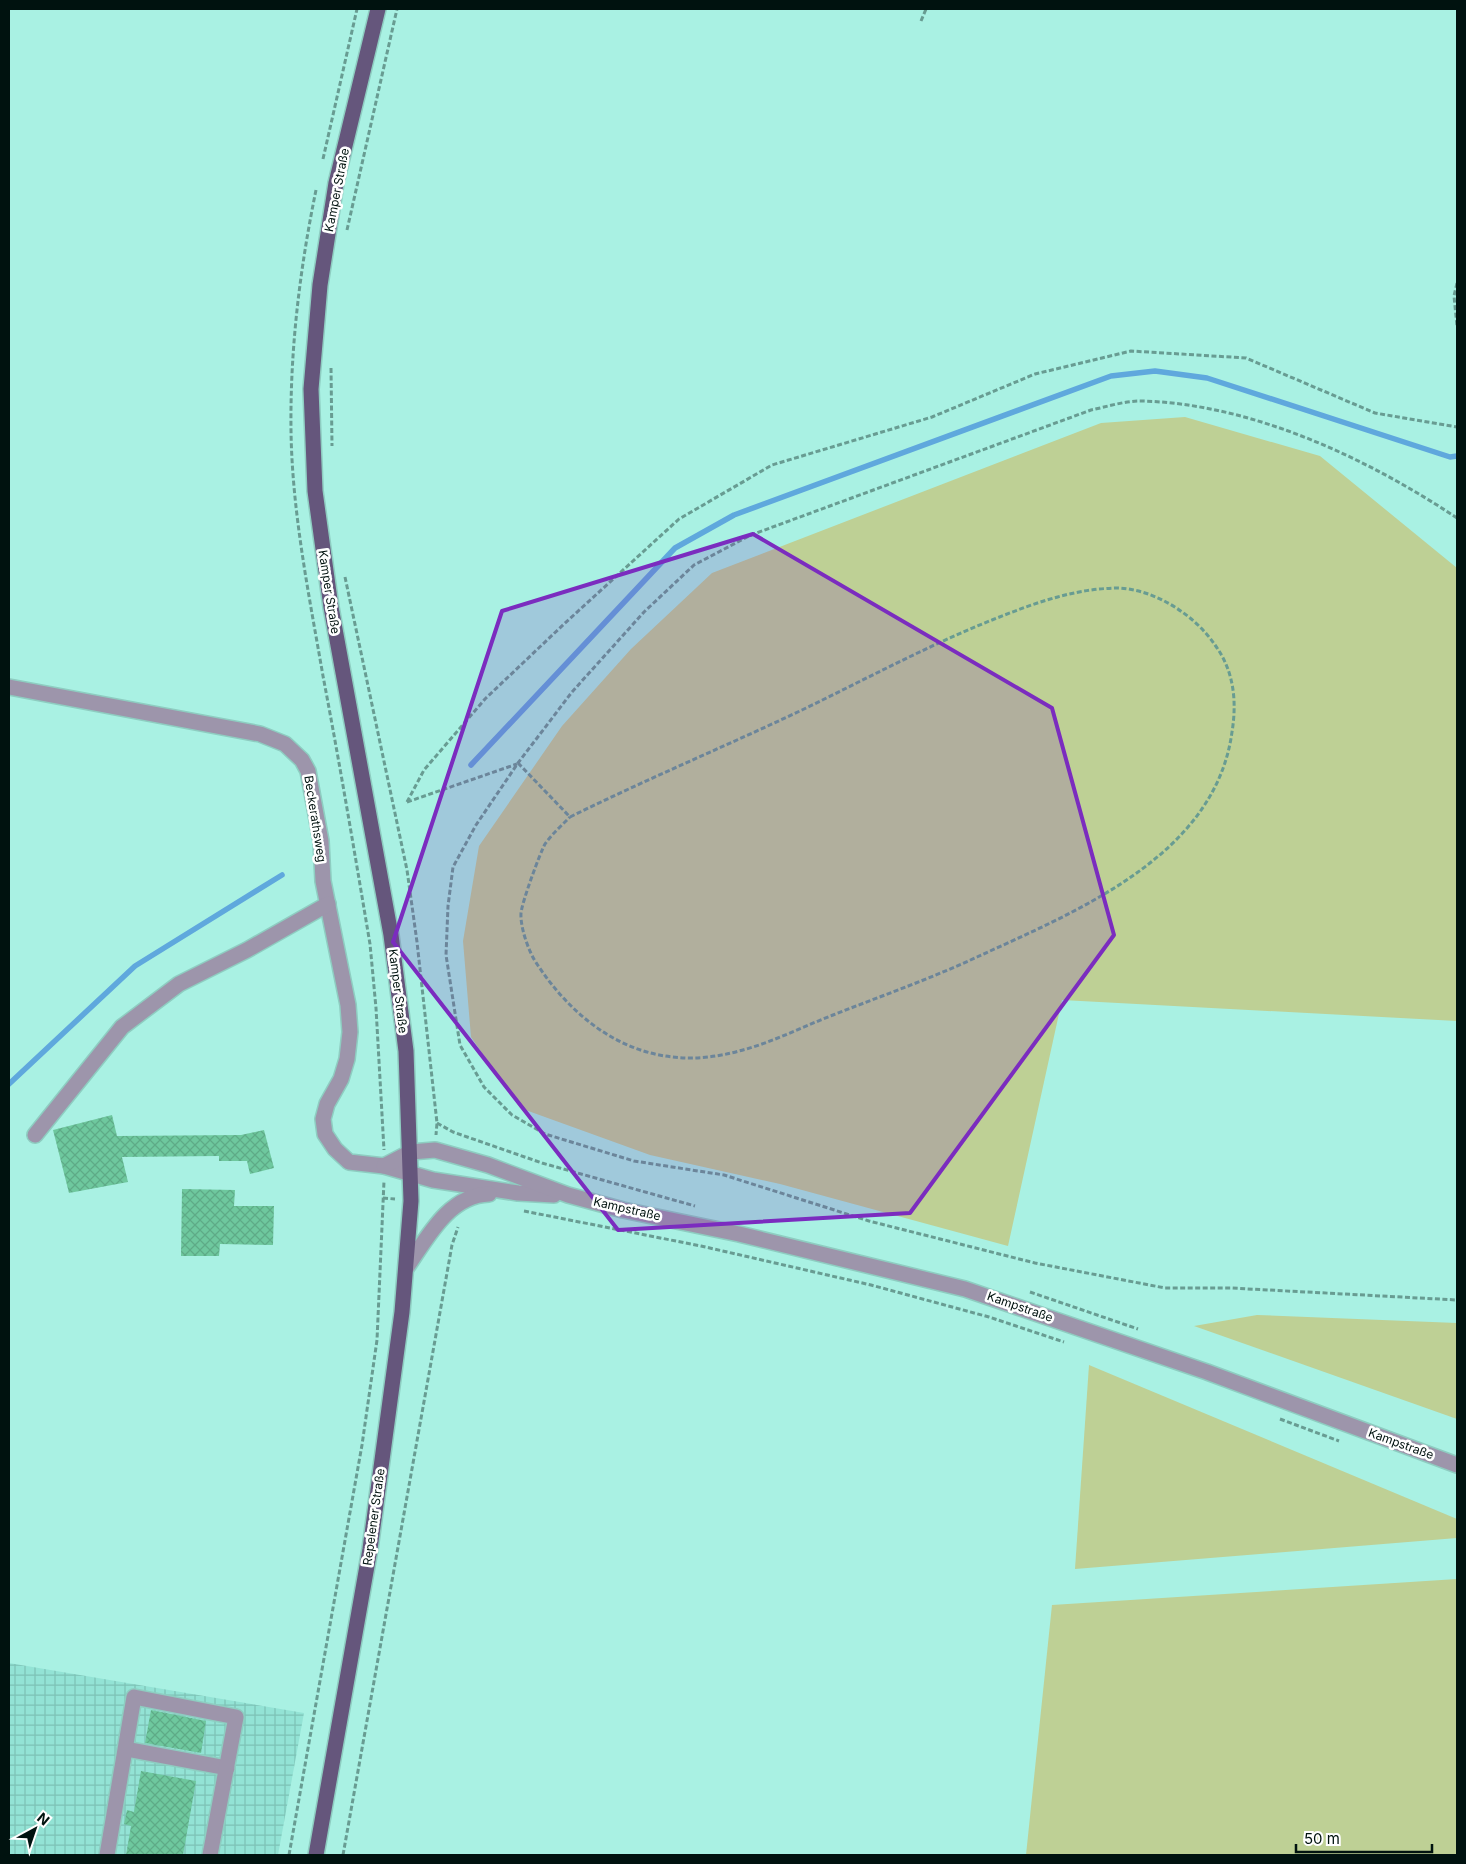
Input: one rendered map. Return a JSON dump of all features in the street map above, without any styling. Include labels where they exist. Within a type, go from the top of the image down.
[{"type":"main road","name":"Kamper Straße","points":[[378,9],[336,183],[320,285],[311,389],[315,491],[331,607],[391,935],[406,1051],[412,1176]]},
{"type":"main road","name":"Repelener Straße","points":[[316,1855],[370,1549],[406,1267],[412,1176]]},
{"type":"street","name":"Beckerathsweg","points":[[9,687],[260,734],[285,744],[298,755],[308,770],[321,841],[323,881],[348,1005],[350,1032],[341,1079],[326,1104],[323,1119],[325,1134],[335,1149],[349,1162],[384,1166],[412,1176]]},
{"type":"street","points":[[35,1135],[122,1027],[179,984],[248,950],[328,904]]},
{"type":"street","name":"Kampstraße","points":[[411,1152],[435,1150],[444,1152],[488,1165],[568,1195],[623,1210],[739,1234],[965,1289],[1207,1372],[1457,1465]]},
{"type":"street","points":[[384,1166],[411,1152]]},
{"type":"street","name":"Kampstraße","points":[[412,1176],[518,1193]]},
{"type":"street","name":"Kampstraße","points":[[406,1267],[436,1224],[463,1201],[475,1194],[568,1195]]},
{"type":"street","points":[[107,1855],[134,1697],[236,1717],[210,1855]]},
{"type":"street","points":[[126,1749],[227,1768]]},
{"type":"path","points":[[347,233],[398,9]]},
{"type":"path","points":[[921,21],[926,9]]},
{"type":"path","points":[[1457,283],[1454,296],[1457,326]]},
{"type":"path","points":[[518,763],[407,802],[424,770],[485,699],[564,624],[679,519],[772,465],[932,417],[1035,374],[1131,351],[1246,358],[1375,413],[1457,427]]},
{"type":"path","points":[[331,364],[332,455]]},
{"type":"path","points":[[1457,518],[1426,497],[1361,460],[1238,416],[1188,406],[1138,401],[1091,410],[751,535],[694,565],[644,612],[572,692],[518,763],[476,825],[453,867],[448,906],[446,955],[460,1044],[484,1087],[512,1115],[545,1134],[634,1160],[724,1175],[869,1221],[1035,1263],[1165,1288],[1231,1288],[1457,1300]]},
{"type":"path","points":[[344,570],[406,870],[417,942],[437,1123]]},
{"type":"path","points":[[1122,588],[1158,598],[1194,620],[1216,646],[1233,682],[1234,717],[1230,752],[1212,797],[1182,835],[1138,871],[1092,903],[1051,924],[945,972],[738,1052],[695,1058],[664,1057],[618,1042],[590,1025],[556,992],[529,953],[521,912],[544,845],[570,817],[805,708],[890,665],[962,632],[1072,592],[1122,588]]},
{"type":"path","points":[[518,763],[570,817]]},
{"type":"path","points":[[517,1210],[701,1246],[862,1283],[989,1317],[1070,1344]]},
{"type":"path","points":[[343,1855],[452,1245],[462,1220]]},
{"type":"path","points":[[1274,1416],[1348,1444]]},
{"type":"highlighted area","points":[[753,534],[1052,708],[1114,935],[910,1213],[618,1230],[393,942],[502,611]]},
{"type":"shaded area","points":[[9,1663],[304,1713],[278,1855],[9,1855]]},
{"type":"green space","points":[[1185,417],[1320,456],[1457,568],[1457,1021],[1062,1000],[1008,1246],[780,1184],[650,1155],[520,1108],[471,1037],[463,941],[479,846],[562,726],[631,649],[712,573],[1101,423]]},
{"type":"green space","points":[[1257,1315],[1457,1323],[1457,1419],[1194,1326]]},
{"type":"green space","points":[[1089,1365],[1457,1519],[1457,1538],[1075,1569]]},
{"type":"green space","points":[[1457,1579],[1457,1855],[1026,1855],[1052,1605]]},
{"type":"building","points":[[112,1115],[117,1136],[241,1135],[264,1130],[274,1168],[250,1174],[247,1161],[219,1161],[219,1156],[122,1157],[128,1182],[69,1193],[53,1130]]},
{"type":"building","points":[[182,1189],[235,1190],[234,1206],[274,1206],[273,1245],[220,1244],[219,1256],[181,1256]]},
{"type":"building","points":[[151,1710],[206,1721],[201,1753],[145,1743]]},
{"type":"building","points":[[141,1771],[196,1781],[183,1855],[126,1855],[131,1826],[124,1824],[127,1810],[134,1812]]},
{"type":"waterway","points":[[471,765],[675,548],[734,515],[1111,376],[1155,371],[1207,378],[1450,457],[1457,456]]},
{"type":"waterway","points":[[9,1084],[135,966],[282,875]]}]
